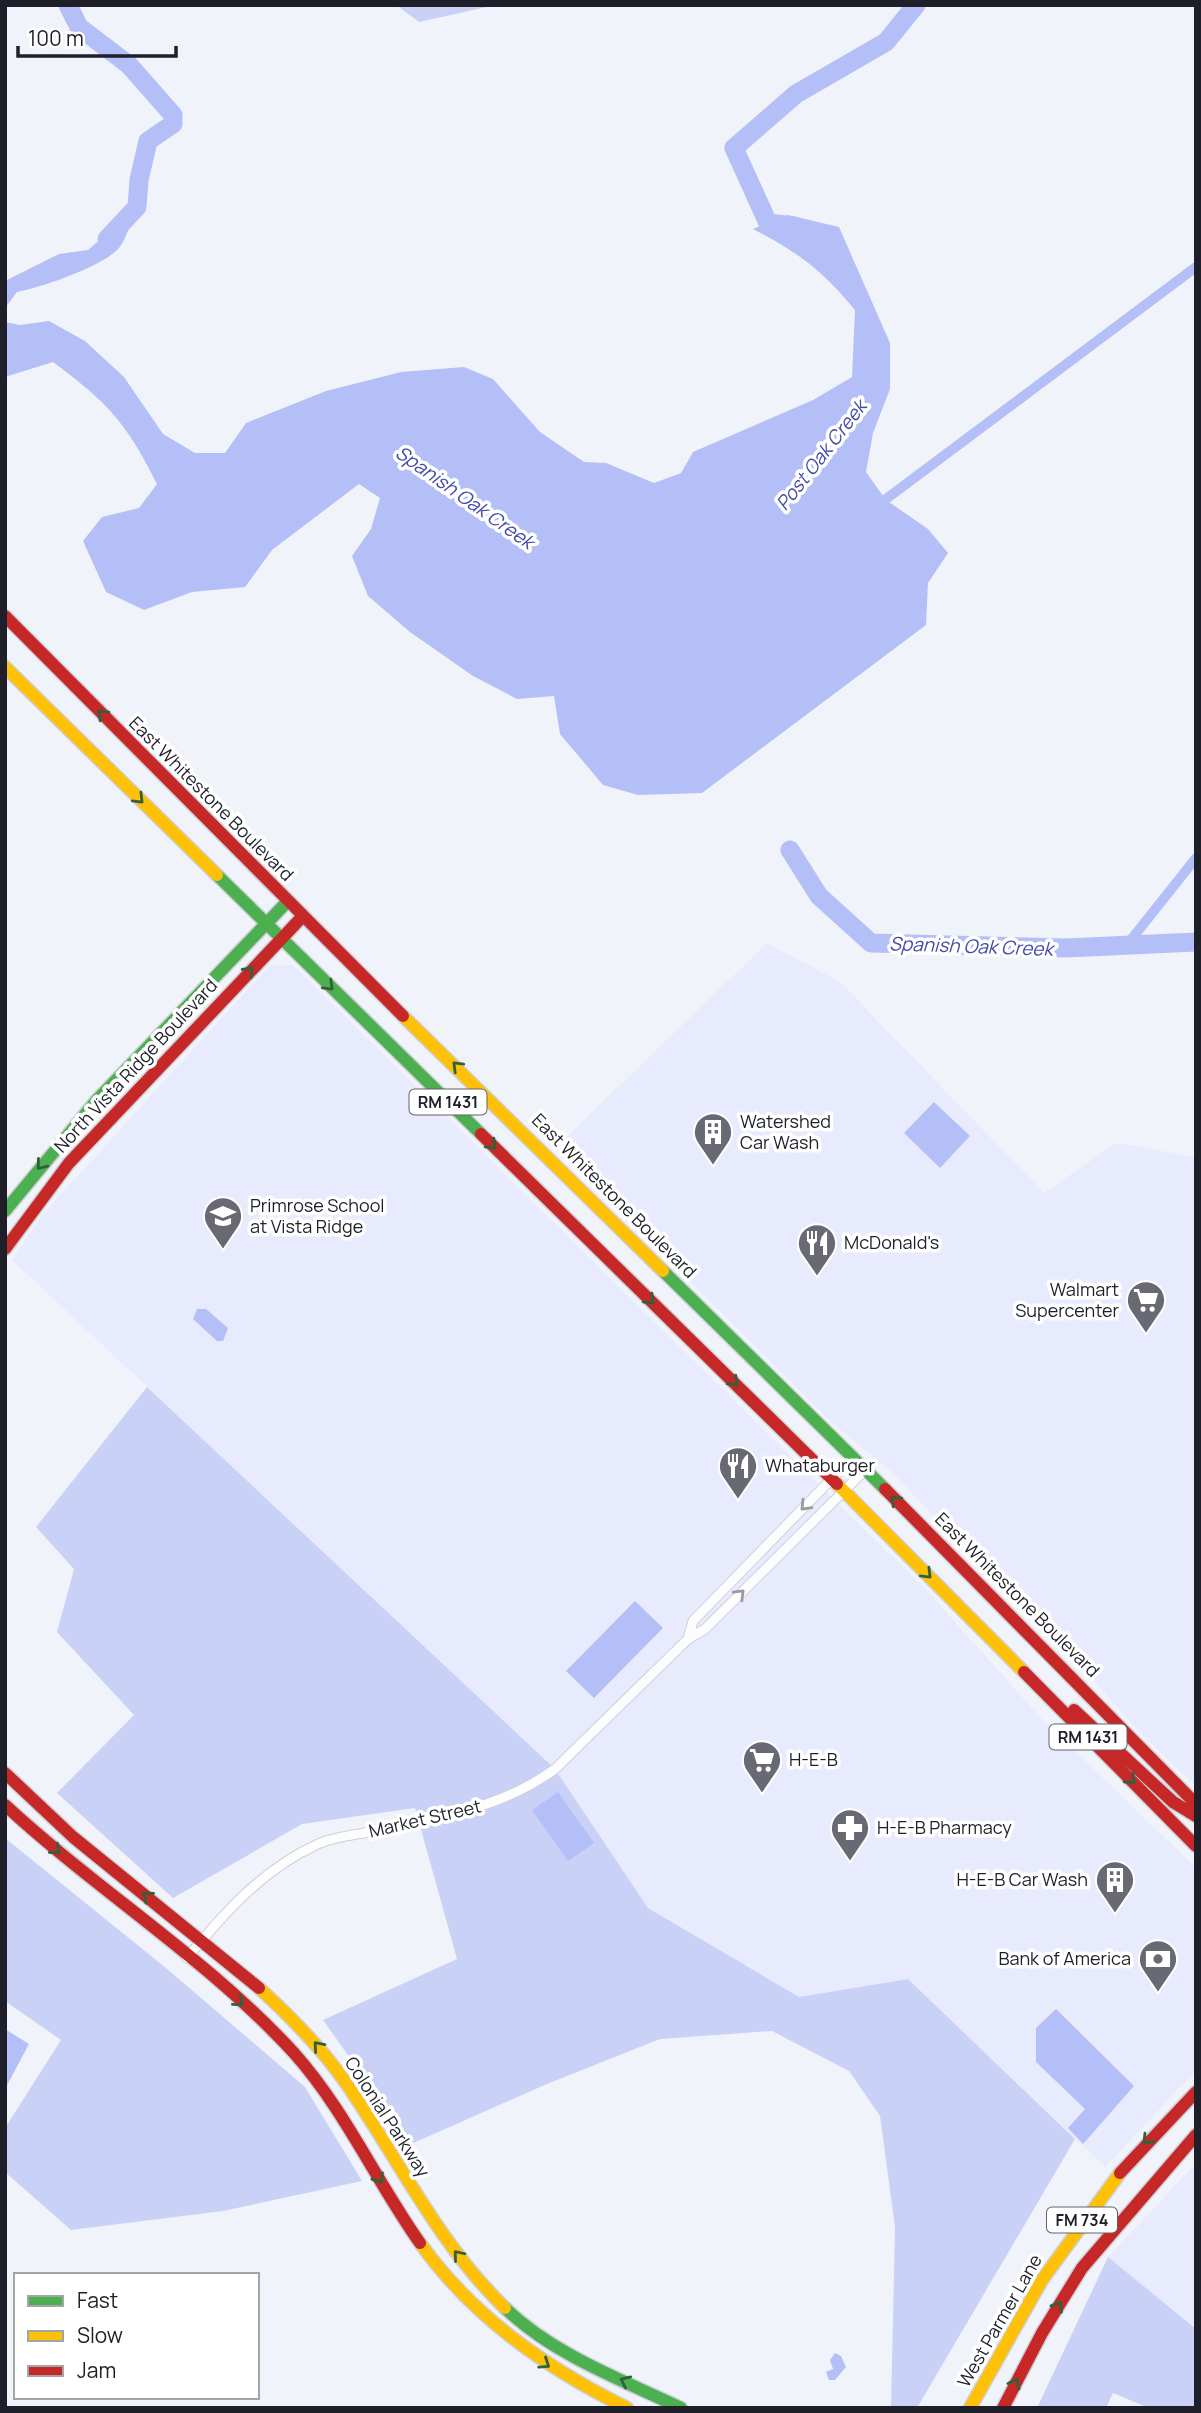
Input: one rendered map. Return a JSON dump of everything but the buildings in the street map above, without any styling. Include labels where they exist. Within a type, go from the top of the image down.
[{"type":"main road","name":"East Whitestone Boulevard","points":[[5,616],[303,916],[1096,1698],[1195,1807]]},
{"type":"main road","name":"RM 1431","points":[[5,667],[832,1478],[1196,1846]]},
{"type":"main road","name":"North Vista Ridge Boulevard","points":[[5,1212],[96,1101],[288,901]]},
{"type":"main road","name":"North Vista Ridge Boulevard","points":[[5,1249],[69,1163],[303,916]]},
{"type":"main road","points":[[980,1627],[1001,1637],[1172,1802],[1195,1807]]},
{"type":"main road","name":"Colonial Parkway","points":[[5,1773],[52,1817],[291,2017],[319,2046],[364,2108],[447,2241],[503,2306],[529,2328],[569,2355],[681,2408]]},
{"type":"main road","name":"Colonial Parkway","points":[[5,1805],[275,2033],[301,2061],[346,2121],[427,2253],[491,2322],[549,2367],[627,2408]]},
{"type":"main road","name":"West Parmer Lane","points":[[970,2408],[1000,2350],[1087,2213],[1147,2138],[1196,2092]]},
{"type":"main road","name":"FM 734","points":[[1003,2408],[1027,2358],[1069,2288],[1112,2230],[1196,2135]]},
{"type":"main road","points":[[491,2322],[503,2306]]},
{"type":"street","name":"Market Street","points":[[688,1639],[694,1621],[853,1457]]},
{"type":"street","name":"Market Street","points":[[187,1958],[255,1883],[290,1859],[321,1843],[463,1813],[501,1801],[536,1783],[555,1769],[688,1639],[705,1629],[865,1470]]},
{"type":"shaded area","points":[[396,5],[496,5],[419,22]]},
{"type":"shaded area","points":[[767,943],[840,982],[1044,1193],[1116,1143],[1196,1157],[1196,1786],[1135,1728],[1054,1634],[968,1553],[894,1474],[830,1421],[556,1147]]},
{"type":"shaded area","points":[[270,965],[293,965],[929,1593],[1040,1717],[1196,1868],[1196,2071],[1105,2167],[908,1979],[799,1997],[648,1908],[555,1769],[12,1260],[42,1215]]},
{"type":"shaded area","points":[[147,1387],[555,1769],[648,1908],[799,1997],[908,1979],[1075,2139],[917,2408],[891,2408],[895,2227],[880,2116],[849,2071],[772,2031],[660,2039],[547,2084],[411,2144],[323,2020],[457,1959],[415,1808],[302,1824],[173,1898],[57,1793],[134,1715],[57,1632],[74,1569],[36,1527]]},
{"type":"shaded area","points":[[5,1838],[166,1968],[305,2087],[362,2181],[223,2211],[71,2230],[5,2172],[5,2128],[61,2040],[5,2001]]},
{"type":"shaded area","points":[[1196,2163],[1196,2329],[1108,2257]]},
{"type":"shaded area","points":[[1108,2257],[1196,2329],[1196,2408],[1149,2408],[1113,2393],[1106,2408],[1037,2408]]},
{"type":"water","points":[[137,207],[122,244],[111,255],[71,275],[17,292],[5,308],[5,281],[59,254],[88,250]]},
{"type":"water","points":[[788,215],[839,227],[890,343],[890,389],[873,433],[866,472],[886,500],[928,529],[948,553],[928,583],[926,625],[702,793],[638,795],[603,785],[560,734],[554,696],[517,699],[473,676],[410,632],[368,596],[352,556],[371,529],[380,498],[359,484],[272,550],[245,587],[192,592],[144,610],[106,592],[83,541],[102,517],[139,508],[157,484],[136,445],[114,415],[88,389],[53,362],[5,377],[5,322],[20,325],[49,321],[85,341],[124,377],[163,434],[195,453],[225,453],[246,423],[326,391],[401,372],[464,367],[493,379],[540,432],[584,462],[606,463],[654,483],[681,473],[693,452],[813,400],[852,377],[855,310],[832,284],[809,264],[753,229]]},
{"type":"water","points":[[934,1102],[970,1136],[940,1168],[904,1133]]},
{"type":"water","points":[[197,1309],[206,1309],[228,1328],[223,1341],[217,1341],[193,1319]]},
{"type":"water","points":[[635,1601],[663,1628],[594,1698],[566,1671]]},
{"type":"water","points":[[558,1792],[594,1843],[568,1861],[532,1810]]},
{"type":"water","points":[[1056,2009],[1134,2086],[1083,2144],[1068,2128],[1085,2109],[1036,2062],[1036,2028]]},
{"type":"water","points":[[5,2029],[29,2044],[5,2089]]},
{"type":"water","points":[[835,2353],[841,2356],[846,2367],[835,2380],[829,2380],[826,2372],[833,2369],[830,2360]]},
{"type":"waterway","points":[[68,5],[79,27],[129,65],[173,115],[173,124],[148,141],[139,180],[137,207],[107,239]]},
{"type":"waterway","name":"Post Oak Creek","points":[[794,226],[768,223],[734,148],[796,94],[886,42],[916,5]]},
{"type":"waterway","points":[[874,508],[1196,267]]},
{"type":"waterway","name":"Spanish Oak Creek","points":[[790,850],[819,896],[871,943],[1066,948],[1196,942]]},
{"type":"waterway","points":[[1126,946],[1196,858]]},
{"type":"traffic: fast","points":[[217,875],[481,1134]]},
{"type":"traffic: fast","points":[[5,1211],[96,1101],[288,901]]},
{"type":"traffic: fast","points":[[663,1271],[885,1489]]},
{"type":"traffic: fast","points":[[505,2308],[524,2325],[566,2353],[681,2408]]},
{"type":"traffic: slow","points":[[5,667],[217,875]]},
{"type":"traffic: slow","points":[[403,1016],[663,1271]]},
{"type":"traffic: slow","points":[[837,1484],[1024,1672]]},
{"type":"traffic: slow","points":[[259,1988],[306,2034],[338,2072],[440,2229],[481,2283],[505,2308]]},
{"type":"traffic: slow","points":[[970,2408],[1042,2280],[1120,2173]]},
{"type":"traffic: slow","points":[[420,2243],[463,2294],[513,2338],[568,2376],[627,2408]]},
{"type":"traffic: jam","points":[[5,616],[403,1016]]},
{"type":"traffic: jam","points":[[5,1249],[69,1163],[303,916]]},
{"type":"traffic: jam","points":[[481,1134],[837,1484]]},
{"type":"traffic: jam","points":[[885,1489],[1196,1804]]},
{"type":"traffic: jam","points":[[1024,1672],[1196,1846]]},
{"type":"traffic: jam","points":[[1074,1710],[1173,1802],[1196,1816]]},
{"type":"traffic: jam","points":[[5,1773],[73,1837],[259,1988]]},
{"type":"traffic: jam","points":[[5,1805],[77,1867],[190,1956],[261,2019],[294,2053],[345,2122],[420,2243]]},
{"type":"traffic: jam","points":[[1120,2173],[1196,2092]]},
{"type":"traffic: jam","points":[[1003,2408],[1042,2333],[1082,2268],[1196,2135]]},
{"type":"place","name":"Watershed Car Wash","points":[[713,1166]]},
{"type":"place","name":"Primrose School at Vista Ridge","points":[[223,1250]]},
{"type":"place","name":"McDonald's","points":[[817,1277]]},
{"type":"place","name":"Walmart Supercenter","points":[[1146,1334]]},
{"type":"place","name":"Whataburger","points":[[738,1500]]},
{"type":"place","name":"H-E-B","points":[[762,1794]]},
{"type":"place","name":"H-E-B Pharmacy","points":[[850,1862]]},
{"type":"place","name":"H-E-B Car Wash","points":[[1115,1914]]},
{"type":"place","name":"Bank of America","points":[[1158,1993]]}]
